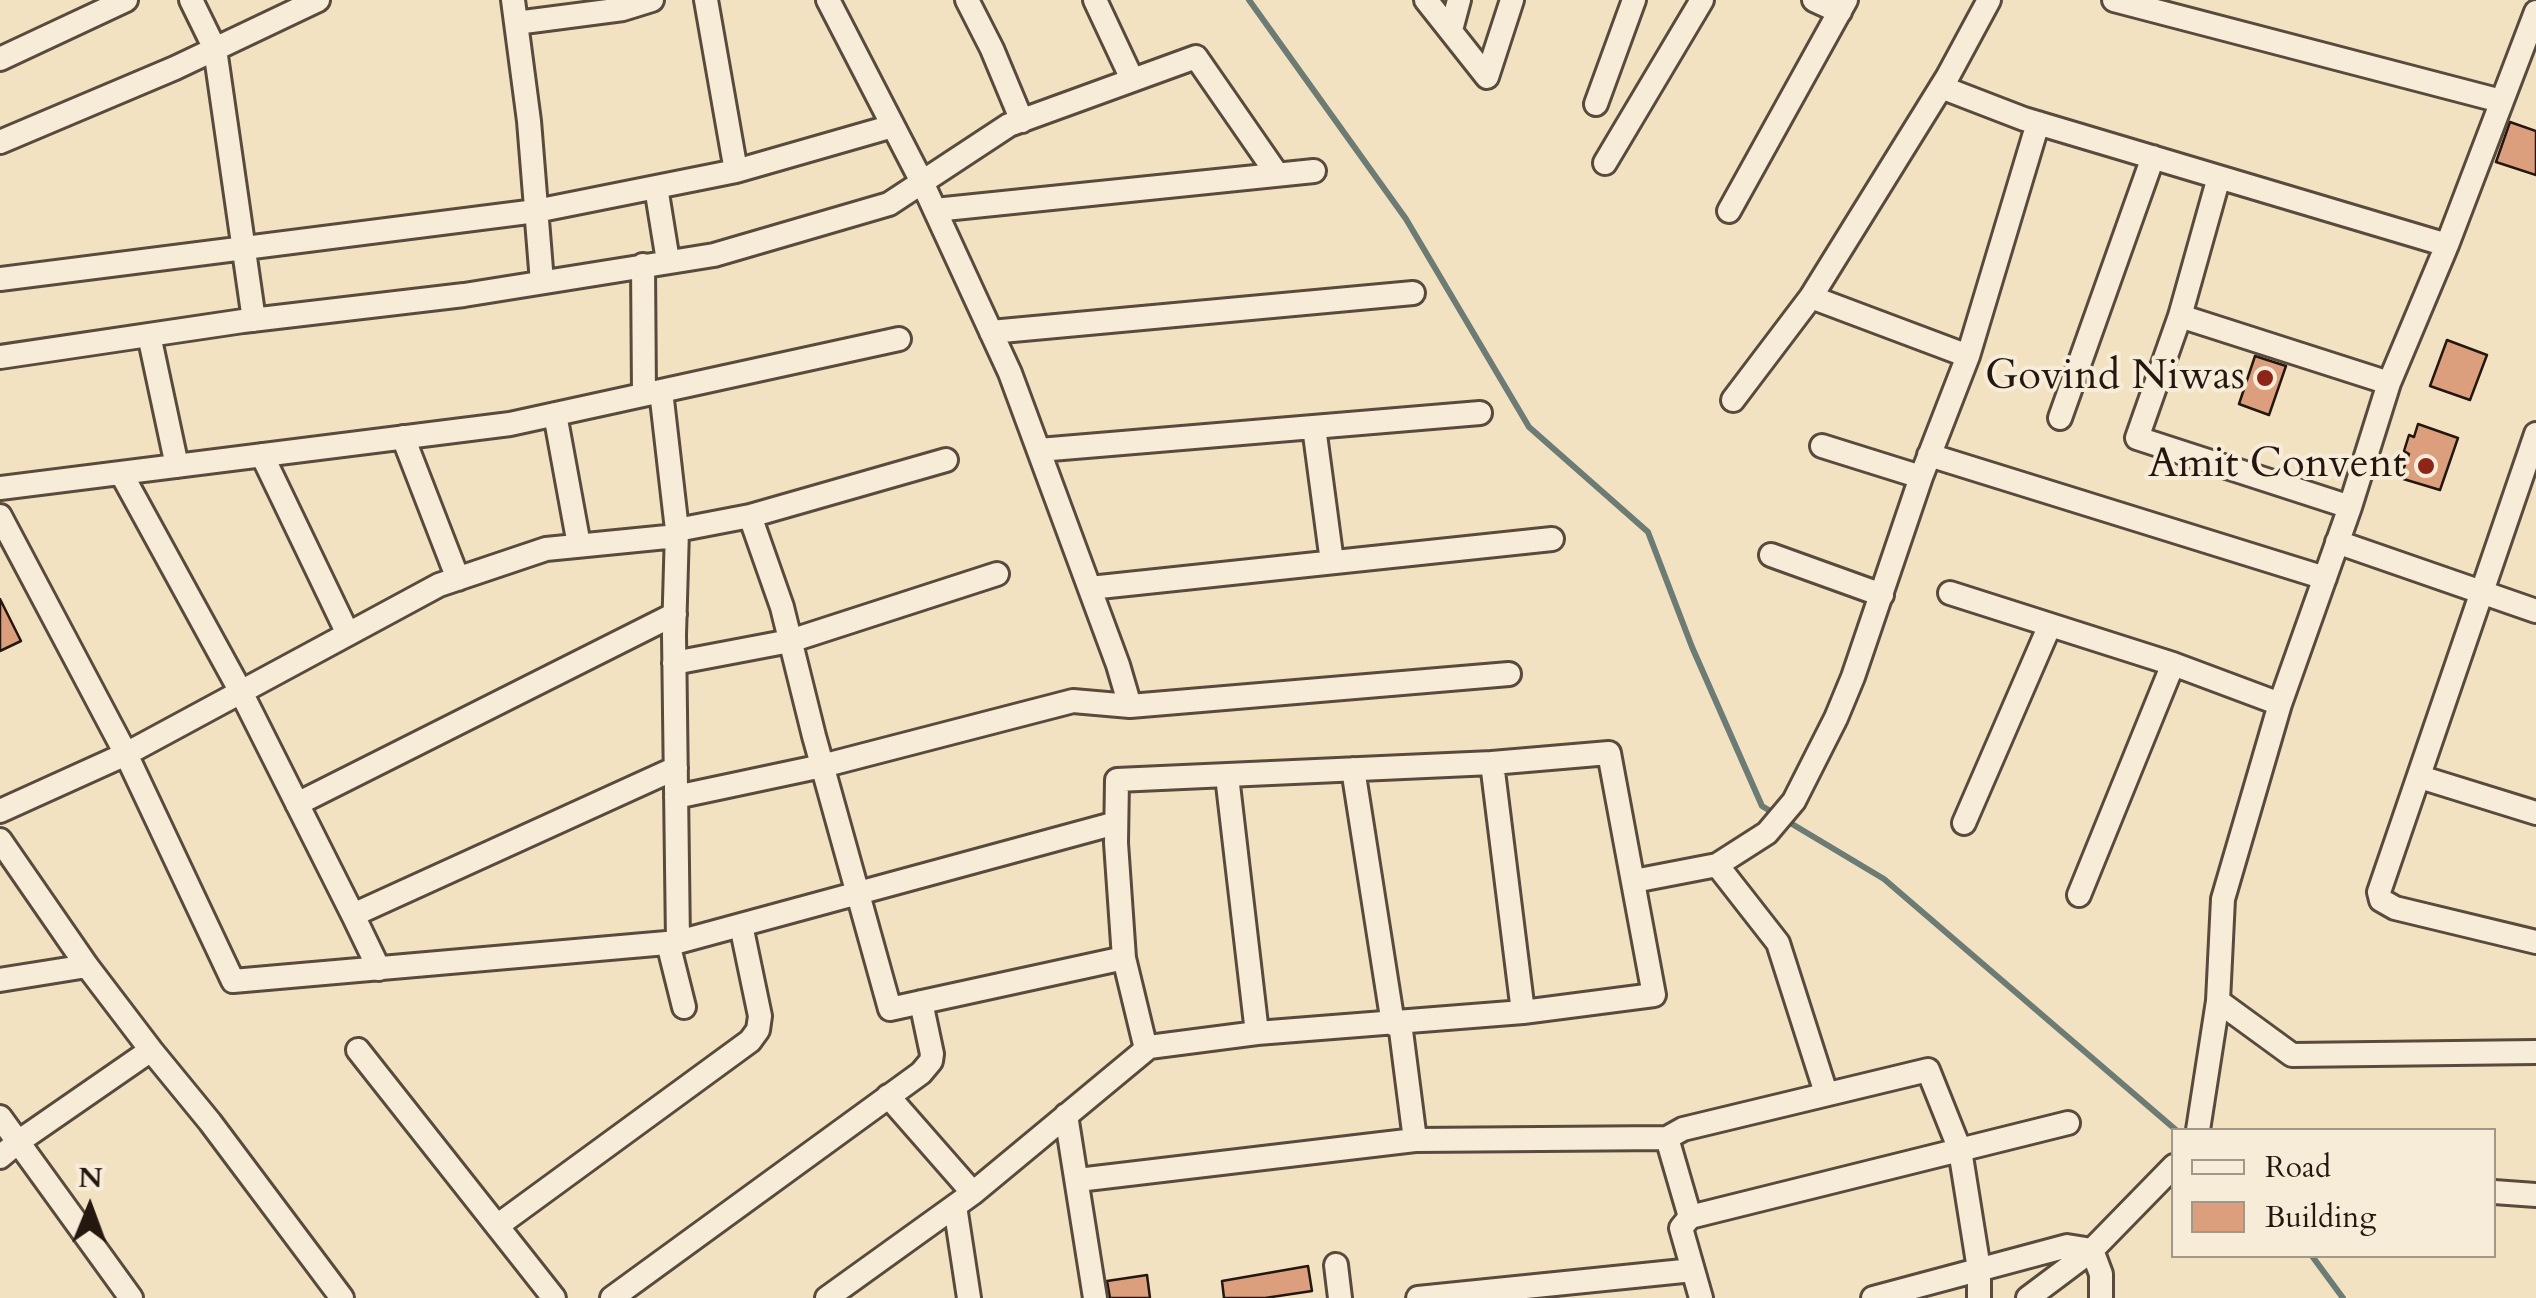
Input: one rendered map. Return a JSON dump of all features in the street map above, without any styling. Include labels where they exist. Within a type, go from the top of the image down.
[{"type":"street","points":[[0,59],[126,0]]},
{"type":"street","points":[[191,0],[215,49],[254,320]]},
{"type":"street","points":[[0,142],[318,0]]},
{"type":"street","points":[[706,0],[736,171]]},
{"type":"street","points":[[828,0],[922,182],[1010,373],[1130,706]]},
{"type":"street","points":[[967,0],[1022,120]]},
{"type":"street","points":[[1095,0],[1132,78]]},
{"type":"street","points":[[1426,0],[1486,77],[1512,0]]},
{"type":"street","points":[[1451,30],[1459,0]]},
{"type":"street","points":[[1596,104],[1634,0]]},
{"type":"street","points":[[1605,163],[1702,0]]},
{"type":"street","points":[[1728,212],[1843,6],[1814,0]]},
{"type":"street","points":[[1733,400],[1811,297],[1941,87],[1989,0]]},
{"type":"street","points":[[2114,0],[2176,7],[2502,101]]},
{"type":"street","points":[[542,282],[515,12],[623,9],[644,1]]},
{"type":"street","points":[[2199,1128],[2218,1001],[2223,899],[2280,704],[2389,384],[2502,101],[2526,67],[2536,12]]},
{"type":"street","points":[[0,357],[254,320],[464,295],[714,255],[889,204],[1009,126],[1196,57],[1277,174]]},
{"type":"street","points":[[1941,87],[2038,123],[2447,245]]},
{"type":"street","points":[[1634,881],[1716,865],[1767,833],[1794,801],[1836,718],[1882,595],[1925,466],[1968,356],[2038,123]]},
{"type":"street","points":[[0,279],[536,211],[736,171],[893,126]]},
{"type":"street","points":[[2060,418],[2153,157]]},
{"type":"street","points":[[935,210],[1314,171]]},
{"type":"street","points":[[2218,177],[2180,316],[2136,438],[2350,507]]},
{"type":"street","points":[[656,186],[668,261]]},
{"type":"street","points":[[643,265],[653,393],[677,533],[673,942],[684,1007]]},
{"type":"street","points":[[991,332],[1413,292]]},
{"type":"street","points":[[1811,297],[1968,356]]},
{"type":"street","points":[[2180,316],[2389,384]]},
{"type":"street","points":[[149,335],[177,466]]},
{"type":"street","points":[[0,488],[510,424],[899,339]]},
{"type":"street","points":[[1039,450],[1480,413]]},
{"type":"street","points":[[555,414],[579,545]]},
{"type":"street","points":[[1314,427],[1332,562]]},
{"type":"street","points":[[2536,434],[2380,892],[2381,900],[2395,908],[2536,942]]},
{"type":"street","points":[[402,437],[458,579]]},
{"type":"street","points":[[1822,446],[1925,466],[2325,578]]},
{"type":"street","points":[[262,455],[348,634]]},
{"type":"street","points":[[0,811],[126,754],[439,585],[546,549],[677,533],[946,460]]},
{"type":"street","points":[[121,472],[241,692],[379,969]]},
{"type":"street","points":[[0,516],[126,754],[233,982],[673,942],[1116,823]]},
{"type":"street","points":[[750,516],[782,607],[890,1009],[1124,958]]},
{"type":"street","points":[[1090,588],[1552,539]]},
{"type":"street","points":[[2338,542],[2536,612]]},
{"type":"street","points":[[1771,555],[1882,595]]},
{"type":"street","points":[[674,663],[790,641],[997,574]]},
{"type":"street","points":[[1950,593],[2172,664],[2280,704]]},
{"type":"street","points":[[297,804],[674,614]]},
{"type":"street","points":[[1964,823],[2050,625]]},
{"type":"street","points":[[2080,896],[2172,664]]},
{"type":"street","points":[[676,797],[822,766],[1073,701],[1130,706],[1508,674]]},
{"type":"street","points":[[827,1298],[964,1199],[1146,1049],[1149,1046],[1257,1033],[1523,1012],[1654,995],[1608,753],[1492,763],[1117,780],[1124,958],[1146,1049]]},
{"type":"street","points":[[1492,763],[1523,1012]]},
{"type":"street","points":[[353,915],[676,768]]},
{"type":"street","points":[[1353,769],[1415,1140]]},
{"type":"street","points":[[1227,776],[1257,1033]]},
{"type":"street","points":[[2420,778],[2536,814]]},
{"type":"street","points":[[0,840],[87,966],[342,1298]]},
{"type":"street","points":[[1716,865],[1778,943],[1826,1093]]},
{"type":"street","points":[[497,1226],[750,1042],[758,1030],[760,1016],[742,925]]},
{"type":"street","points":[[0,980],[87,966]]},
{"type":"street","points":[[2218,1001],[2292,1055],[2536,1052]]},
{"type":"street","points":[[612,1298],[922,1073],[930,1061],[931,1048],[921,1002]]},
{"type":"street","points":[[9,1150],[150,1050]]},
{"type":"street","points":[[358,1050],[554,1298]]},
{"type":"street","points":[[1078,1180],[1415,1140],[1667,1138],[1683,1129],[1928,1070],[1960,1150],[1979,1270],[1979,1298]]},
{"type":"street","points":[[888,1096],[964,1199],[970,1298]]},
{"type":"street","points":[[1066,1115],[1095,1298]]},
{"type":"street","points":[[0,1117],[9,1150],[132,1298]]},
{"type":"street","points":[[1701,1298],[1682,1228],[1690,1218],[2068,1123]]},
{"type":"street","points":[[1667,1138],[1690,1218]]},
{"type":"street","points":[[2028,1298],[2092,1250],[2171,1169]]},
{"type":"street","points":[[2496,1192],[2536,1195]]},
{"type":"street","points":[[1873,1298],[2067,1246],[2092,1250]]},
{"type":"street","points":[[2092,1250],[2102,1274],[2101,1298]]},
{"type":"street","points":[[1336,1265],[1340,1298]]},
{"type":"street","points":[[1418,1298],[1694,1270]]},
{"type":"building","points":[[2510,122],[2536,131],[2536,175],[2496,162]]},
{"type":"building","points":[[2447,340],[2487,355],[2470,400],[2430,386]]},
{"type":"building","name":"Govind Niwas","points":[[2255,356],[2286,366],[2269,415],[2239,404]]},
{"type":"building","name":"Amit Convent","points":[[2418,424],[2458,438],[2440,490],[2400,478],[2409,454],[2404,451],[2409,435],[2414,437]]},
{"type":"building","points":[[0,599],[21,641],[0,651]]},
{"type":"building","points":[[1308,1266],[1312,1291],[1265,1298],[1224,1298],[1222,1281]]},
{"type":"building","points":[[1147,1275],[1150,1298],[1110,1298],[1107,1281]]},
{"type":"waterway","points":[[1249,0],[1406,219],[1529,427],[1648,532],[1692,647],[1762,806],[1884,879],[2174,1128]]},
{"type":"waterway","points":[[2313,1258],[2343,1298]]},
{"type":"place","name":"Govind Niwas","points":[[2265,378]]},
{"type":"place","name":"Amit Convent","points":[[2426,466]]}]
